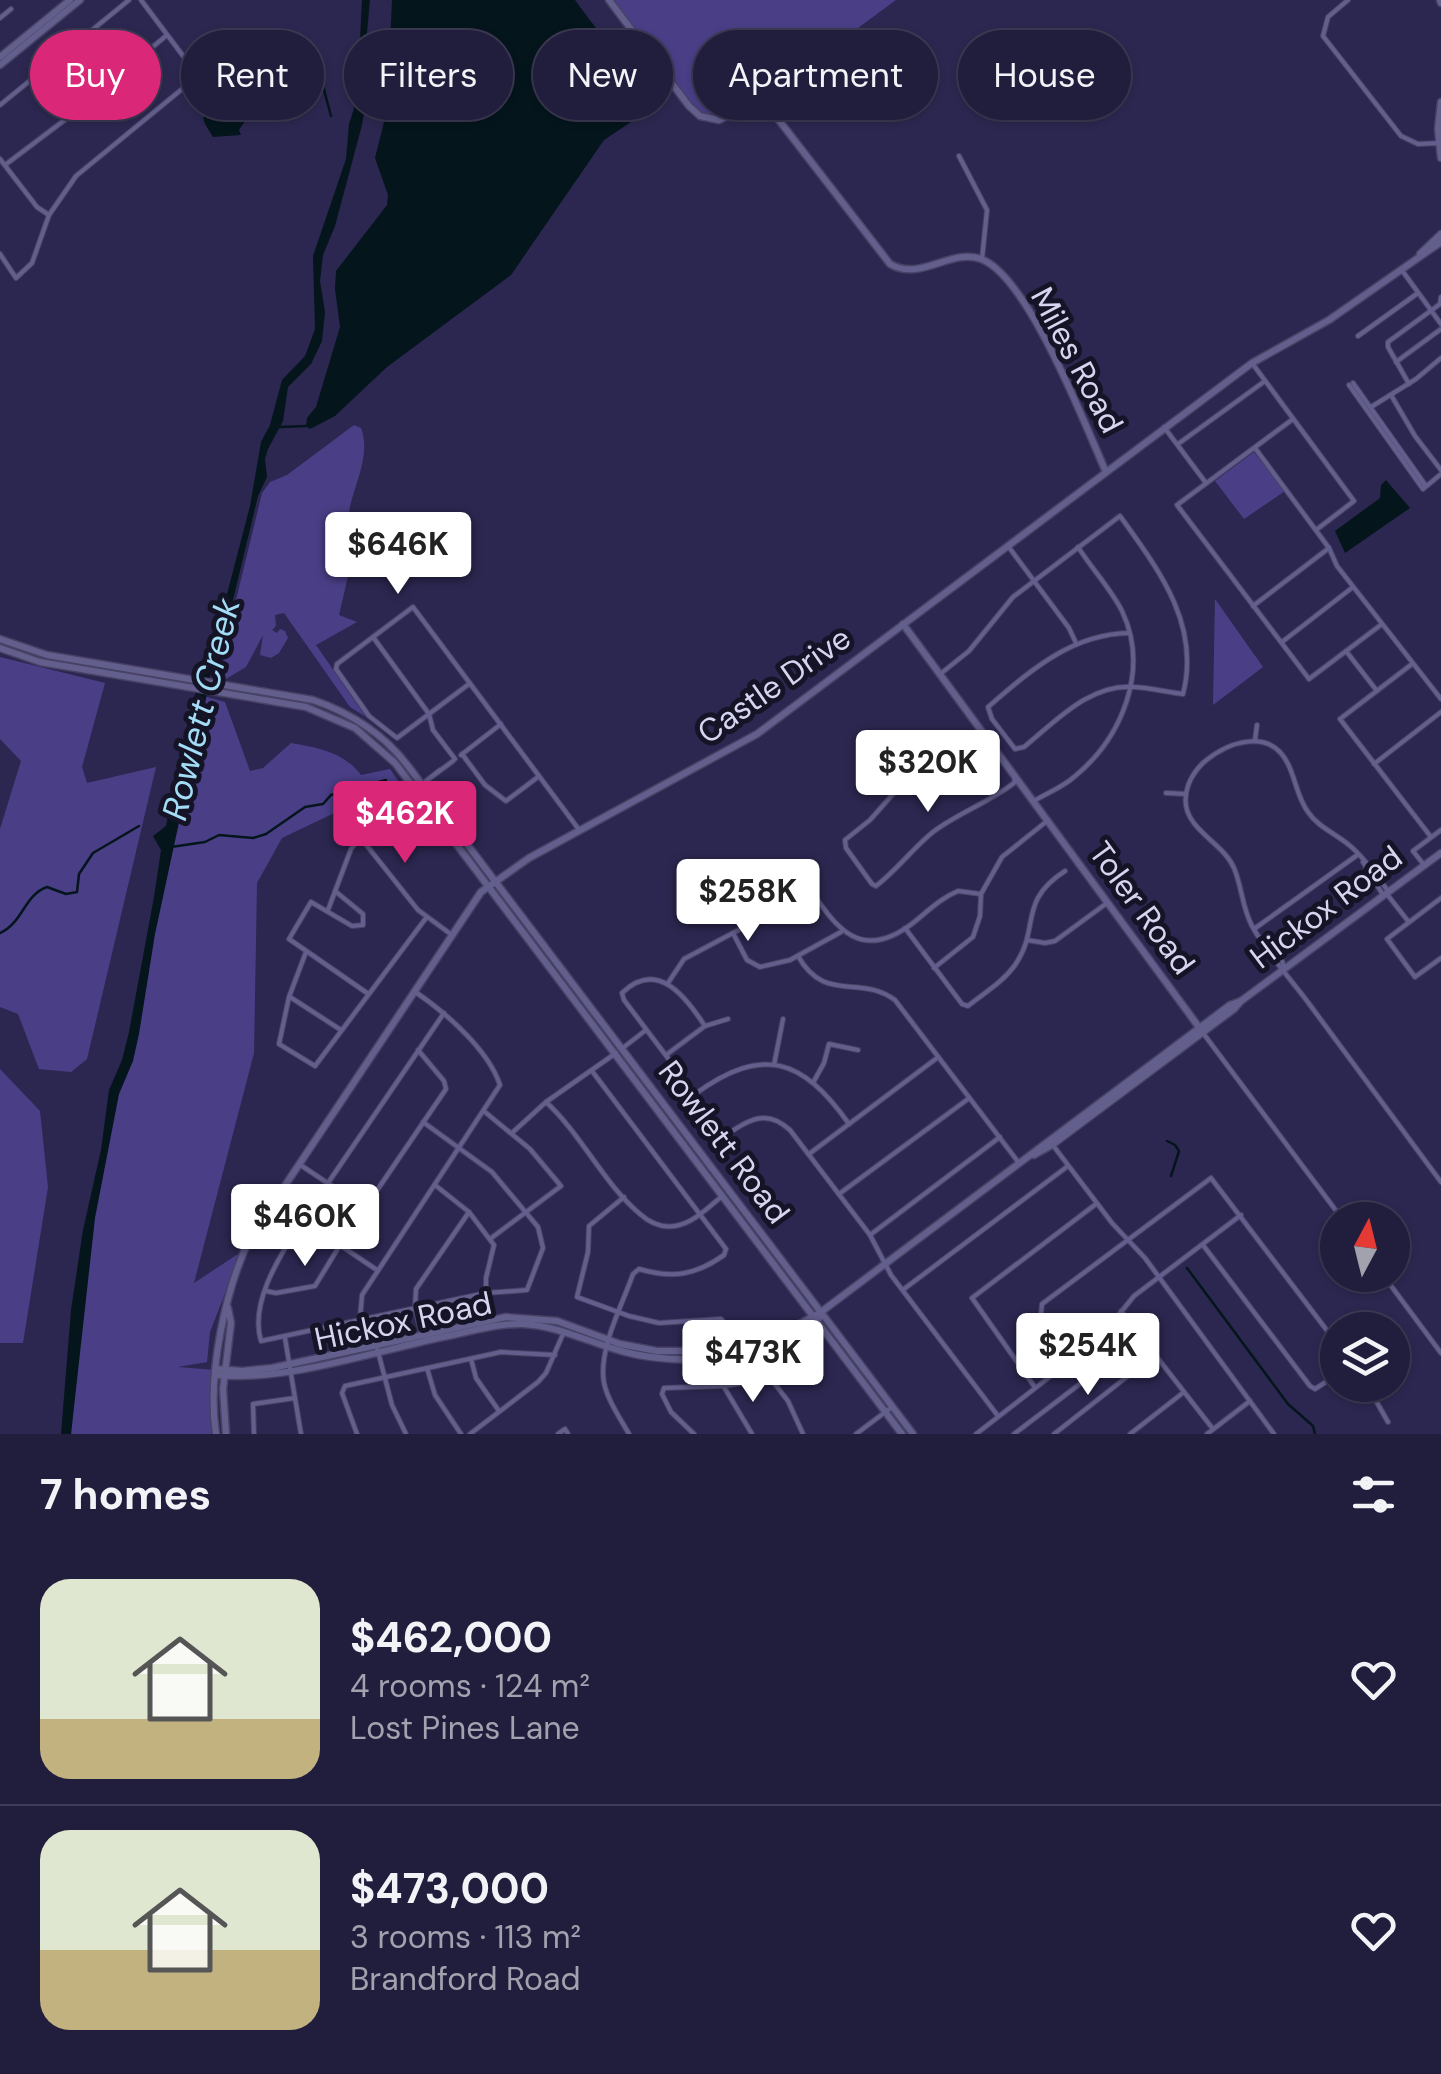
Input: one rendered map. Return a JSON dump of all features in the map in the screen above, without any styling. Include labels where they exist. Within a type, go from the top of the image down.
[{"type":"street","points":[[0,61],[70,0]]},
{"type":"street","points":[[0,61],[80,0]]},
{"type":"street","points":[[0,105],[130,0]]},
{"type":"street","points":[[140,0],[181,54]]},
{"type":"street","points":[[609,0],[695,113],[718,120],[752,104],[770,108],[890,264],[914,270],[961,258],[982,259],[987,210],[959,156]]},
{"type":"street","points":[[1348,0],[1328,17],[1324,36],[1401,136],[1418,144],[1440,143]]},
{"type":"street","points":[[0,18],[11,9]]},
{"type":"street","points":[[5,165],[167,35]]},
{"type":"street","points":[[0,254],[16,278],[32,263],[49,215],[76,176],[181,90]]},
{"type":"street","points":[[1441,102],[1441,158]]},
{"type":"street","points":[[0,158],[37,208],[49,215]]},
{"type":"street","name":"Castle Drive","points":[[1420,254],[1441,234]]},
{"type":"street","name":"Castle Drive","points":[[221,1372],[221,1326],[250,1238],[481,892],[529,858],[756,734],[1164,426],[1252,363],[1329,320],[1441,242]]},
{"type":"street","name":"Miles Road","points":[[982,259],[998,272],[1036,322],[1106,472]]},
{"type":"street","points":[[1396,362],[1441,327],[1401,268]]},
{"type":"street","points":[[1358,336],[1418,293]]},
{"type":"street","points":[[1409,384],[1388,342],[1441,302]]},
{"type":"street","points":[[1368,410],[1441,358]]},
{"type":"street","points":[[1252,363],[1354,501],[1316,530]]},
{"type":"street","points":[[1178,444],[1264,380]]},
{"type":"street","points":[[1351,384],[1425,488],[1441,472],[1391,395]]},
{"type":"street","points":[[1293,419],[1177,505],[1309,679],[1382,624]]},
{"type":"street","points":[[1164,426],[1207,484]]},
{"type":"street","points":[[1255,448],[1353,587],[1441,699]]},
{"type":"street","points":[[939,675],[970,651],[1001,608],[1120,516],[1174,596],[1182,620],[1187,660],[1184,694],[1132,686],[1108,689],[1080,701],[1018,750],[988,707],[1050,657],[1076,643],[1129,632]]},
{"type":"street","points":[[1008,546],[1076,643]]},
{"type":"street","points":[[1033,802],[1073,779],[1098,754],[1117,727],[1132,686],[1134,662],[1121,610],[1078,547]]},
{"type":"street","points":[[1253,606],[1329,548]]},
{"type":"street","points":[[1281,643],[1353,587]]},
{"type":"street","points":[[469,684],[397,738],[369,716],[336,669],[337,664],[413,607],[580,831]]},
{"type":"street","name":"Toler Road","points":[[903,624],[1329,1202]]},
{"type":"street","points":[[373,637],[430,714],[433,730],[455,759]]},
{"type":"street","points":[[0,638],[27,654]]},
{"type":"street","points":[[0,648],[237,690],[306,707],[346,722],[421,785],[492,884]]},
{"type":"street","points":[[1346,652],[1376,691]]},
{"type":"street","points":[[1413,664],[1340,719],[1431,837]]},
{"type":"street","points":[[1374,764],[1441,712]]},
{"type":"street","points":[[328,910],[348,854],[360,837],[500,724]]},
{"type":"street","points":[[1255,740],[1257,724]]},
{"type":"street","points":[[986,738],[894,793],[843,843],[874,886],[934,831],[995,798],[1014,784],[1014,777]]},
{"type":"street","points":[[1409,922],[1358,854],[1308,813],[1280,753],[1255,740],[1232,743],[1191,778],[1187,809],[1192,821],[1223,850],[1234,869],[1254,930],[1276,951],[1284,969],[1441,1182]]},
{"type":"street","points":[[462,754],[485,785],[506,801],[540,776]]},
{"type":"street","points":[[421,785],[492,884]]},
{"type":"street","points":[[1166,793],[1186,794]]},
{"type":"street","points":[[934,968],[973,936],[980,916],[981,894],[1005,853],[1047,821]]},
{"type":"street","points":[[1424,866],[1413,850],[1441,830]]},
{"type":"street","points":[[360,837],[426,918],[452,935]]},
{"type":"street","name":"Hickox Road","points":[[422,1338],[514,1324],[565,1330],[663,1359],[750,1354],[815,1319],[1230,1005],[1241,1001],[1441,853]]},
{"type":"street","points":[[1254,930],[1358,854]]},
{"type":"street","points":[[798,872],[841,932],[856,938],[884,940],[952,893],[964,890],[981,894]]},
{"type":"street","points":[[905,928],[965,1006],[1008,974],[1027,940],[1035,898],[1065,872]]},
{"type":"street","name":"Rowlett Road","points":[[492,884],[815,1319],[913,1434]]},
{"type":"street","points":[[335,891],[363,914],[363,925],[352,926],[311,902],[289,938],[366,993]]},
{"type":"street","points":[[668,984],[680,961],[812,891]]},
{"type":"street","points":[[1441,898],[1387,939],[1415,978],[1441,958]]},
{"type":"street","points":[[1027,940],[1045,944],[1062,938],[1107,902]]},
{"type":"street","points":[[306,952],[289,996],[279,1044],[315,1066],[426,918]]},
{"type":"street","points":[[732,933],[754,966],[772,966],[841,932]]},
{"type":"street","points":[[798,956],[822,982],[889,996],[1020,1163]]},
{"type":"street","points":[[705,1026],[684,996],[668,984],[645,982],[622,993],[726,1135],[748,1120],[771,1117],[790,1130],[998,1416]]},
{"type":"street","points":[[360,1321],[360,1300],[499,1089],[499,1080],[445,1012],[414,991]]},
{"type":"street","points":[[289,996],[341,1030]]},
{"type":"street","points":[[328,1183],[445,1012]]},
{"type":"street","points":[[666,1055],[705,1026],[728,1019]]},
{"type":"street","points":[[774,1066],[783,1019]]},
{"type":"street","points":[[513,1132],[546,1102],[646,1030]]},
{"type":"street","points":[[814,1081],[829,1044],[858,1050]]},
{"type":"street","points":[[299,1164],[364,1208],[446,1085],[418,1050]]},
{"type":"street","points":[[809,1154],[938,1058]]},
{"type":"street","points":[[694,1094],[739,1068],[774,1066],[814,1081],[849,1124]]},
{"type":"street","points":[[592,1071],[725,1252],[704,1268],[687,1274],[664,1276],[639,1269],[633,1274],[604,1366],[605,1387],[629,1434]]},
{"type":"street","name":"Hickox Road","points":[[1050,1142],[1090,1117],[1123,1087]]},
{"type":"street","points":[[839,1194],[969,1099]]},
{"type":"street","points":[[546,1102],[569,1125],[639,1214],[658,1225],[681,1225],[725,1193]]},
{"type":"street","points":[[485,1112],[513,1132],[560,1186],[490,1239]]},
{"type":"street","points":[[302,1220],[266,1291],[261,1341],[486,1294],[527,1290],[543,1248],[538,1227],[492,1172],[423,1122]]},
{"type":"street","points":[[870,1235],[1000,1137]]},
{"type":"street","points":[[1050,1142],[1096,1204],[1159,1276],[1274,1434]]},
{"type":"street","points":[[903,1290],[1068,1166]]},
{"type":"street","points":[[1074,1358],[1040,1308],[1212,1178],[1320,1321]]},
{"type":"street","points":[[435,1184],[469,1212],[490,1239],[494,1251],[486,1294]]},
{"type":"street","name":"Rowlett Road","points":[[725,1193],[821,1312],[902,1434]]},
{"type":"street","points":[[624,1197],[589,1226],[579,1300],[659,1323],[721,1319],[739,1340],[741,1349]]},
{"type":"street","points":[[274,1201],[378,1270]]},
{"type":"street","points":[[1036,1387],[974,1306],[972,1298],[1096,1204]]},
{"type":"street","points":[[422,1338],[415,1308],[419,1284],[469,1212]]},
{"type":"street","points":[[976,1434],[1100,1338],[1134,1296],[1241,1216]]},
{"type":"street","points":[[266,1291],[276,1293],[315,1286],[340,1244]]},
{"type":"street","points":[[1203,1245],[1310,1386],[1320,1386]]},
{"type":"street","points":[[1396,1292],[1441,1353]]},
{"type":"street","points":[[1121,1311],[1213,1430]]},
{"type":"street","name":"Hickox Road","points":[[221,1372],[247,1377],[496,1318],[527,1317],[566,1324],[609,1344],[658,1351],[741,1349],[779,1340]]},
{"type":"street","points":[[470,1434],[538,1382],[565,1330]]},
{"type":"street","points":[[1014,1434],[1143,1336]]},
{"type":"street","points":[[285,1338],[301,1434]]},
{"type":"street","points":[[377,1348],[392,1406],[406,1434]]},
{"type":"street","points":[[357,1434],[342,1393],[345,1386],[515,1351],[555,1355]]},
{"type":"street","points":[[1054,1434],[1156,1354]]},
{"type":"street","points":[[471,1358],[476,1378],[499,1412]]},
{"type":"street","points":[[427,1368],[435,1395],[461,1434]]},
{"type":"street","points":[[216,1434],[221,1372]]},
{"type":"street","points":[[221,1372],[226,1434]]},
{"type":"street","points":[[694,1434],[671,1412],[662,1394],[664,1388],[724,1386],[770,1379],[788,1401],[803,1434]]},
{"type":"street","points":[[724,1386],[752,1434]]},
{"type":"street","points":[[1130,1434],[1184,1392]]},
{"type":"street","points":[[254,1434],[253,1404],[295,1398]]},
{"type":"street","points":[[1208,1434],[1250,1401]]},
{"type":"street","points":[[1376,1402],[1388,1422]]},
{"type":"street","points":[[856,1434],[864,1432],[889,1409]]},
{"type":"street","points":[[558,1434],[566,1432]]},
{"type":"shaded area","points":[[612,0],[896,0],[855,30],[693,30],[693,107],[673,81],[673,30],[635,30]]},
{"type":"shaded area","points":[[354,425],[361,428],[364,438],[361,468],[349,512],[358,547],[339,615],[357,622],[316,645],[366,717],[350,707],[284,613],[275,615],[276,626],[272,630],[285,631],[288,638],[279,653],[271,658],[260,655],[263,635],[246,667],[226,679],[209,676],[213,656],[223,641],[226,620],[235,604],[262,493],[270,482],[287,475]]},
{"type":"shaded area","points":[[1254,452],[1285,491],[1244,519],[1215,481]]},
{"type":"shaded area","points":[[1215,599],[1263,667],[1213,705]]},
{"type":"shaded area","points":[[0,657],[105,683],[82,767],[87,783],[156,767],[87,1059],[71,1072],[39,1069],[18,1014],[0,1007],[0,829],[21,761],[0,739]]},
{"type":"shaded area","points":[[203,696],[225,702],[250,771],[263,768],[291,743],[338,756],[361,775],[390,769],[399,782],[282,838],[257,883],[254,1053],[194,1283],[241,1252],[210,1332],[207,1362],[178,1367],[215,1370],[215,1434],[71,1434],[96,1175],[129,1054],[146,949]]},
{"type":"shaded area","points":[[0,1069],[40,1111],[48,1187],[23,1343],[0,1343]]},
{"type":"water","points":[[362,0],[370,0],[367,30],[360,30]]},
{"type":"water","points":[[392,0],[575,0],[597,30],[533,30],[533,120],[631,122],[604,140],[511,275],[387,367],[335,416],[310,429],[306,426],[307,418],[316,407],[340,327],[336,271],[387,205],[388,195],[375,158],[384,120],[513,120],[513,30],[391,30]]},
{"type":"water","points":[[245,120],[239,130],[241,135],[213,137],[204,121]]},
{"type":"water","name":"Rowlett Creek","points":[[350,120],[363,120],[335,226],[323,255],[322,341],[311,364],[288,387],[283,421],[265,459],[267,477],[258,496],[232,604],[214,654],[196,754],[155,934],[139,1034],[119,1094],[95,1218],[71,1434],[61,1434],[71,1310],[83,1230],[101,1150],[109,1090],[129,1032],[154,897],[161,850],[153,836],[166,826],[175,778],[188,740],[199,670],[221,617],[250,506],[261,442],[270,425],[282,380],[305,356],[315,329],[313,256],[346,159]]},
{"type":"water","points":[[1386,480],[1410,508],[1345,553],[1335,531],[1380,498],[1381,485]]},
{"type":"waterway","points":[[324,90],[331,116]]},
{"type":"waterway","points":[[280,427],[306,426]]},
{"type":"waterway","points":[[171,847],[205,842],[219,835],[253,838],[266,834],[305,807],[323,804],[331,795],[386,780]]},
{"type":"waterway","points":[[0,933],[14,923],[39,891],[47,887],[66,894],[77,892],[79,874],[93,853],[139,826]]},
{"type":"waterway","points":[[1167,1141],[1179,1151],[1171,1176]]},
{"type":"waterway","points":[[1187,1268],[1288,1404],[1313,1426],[1315,1434]]}]
